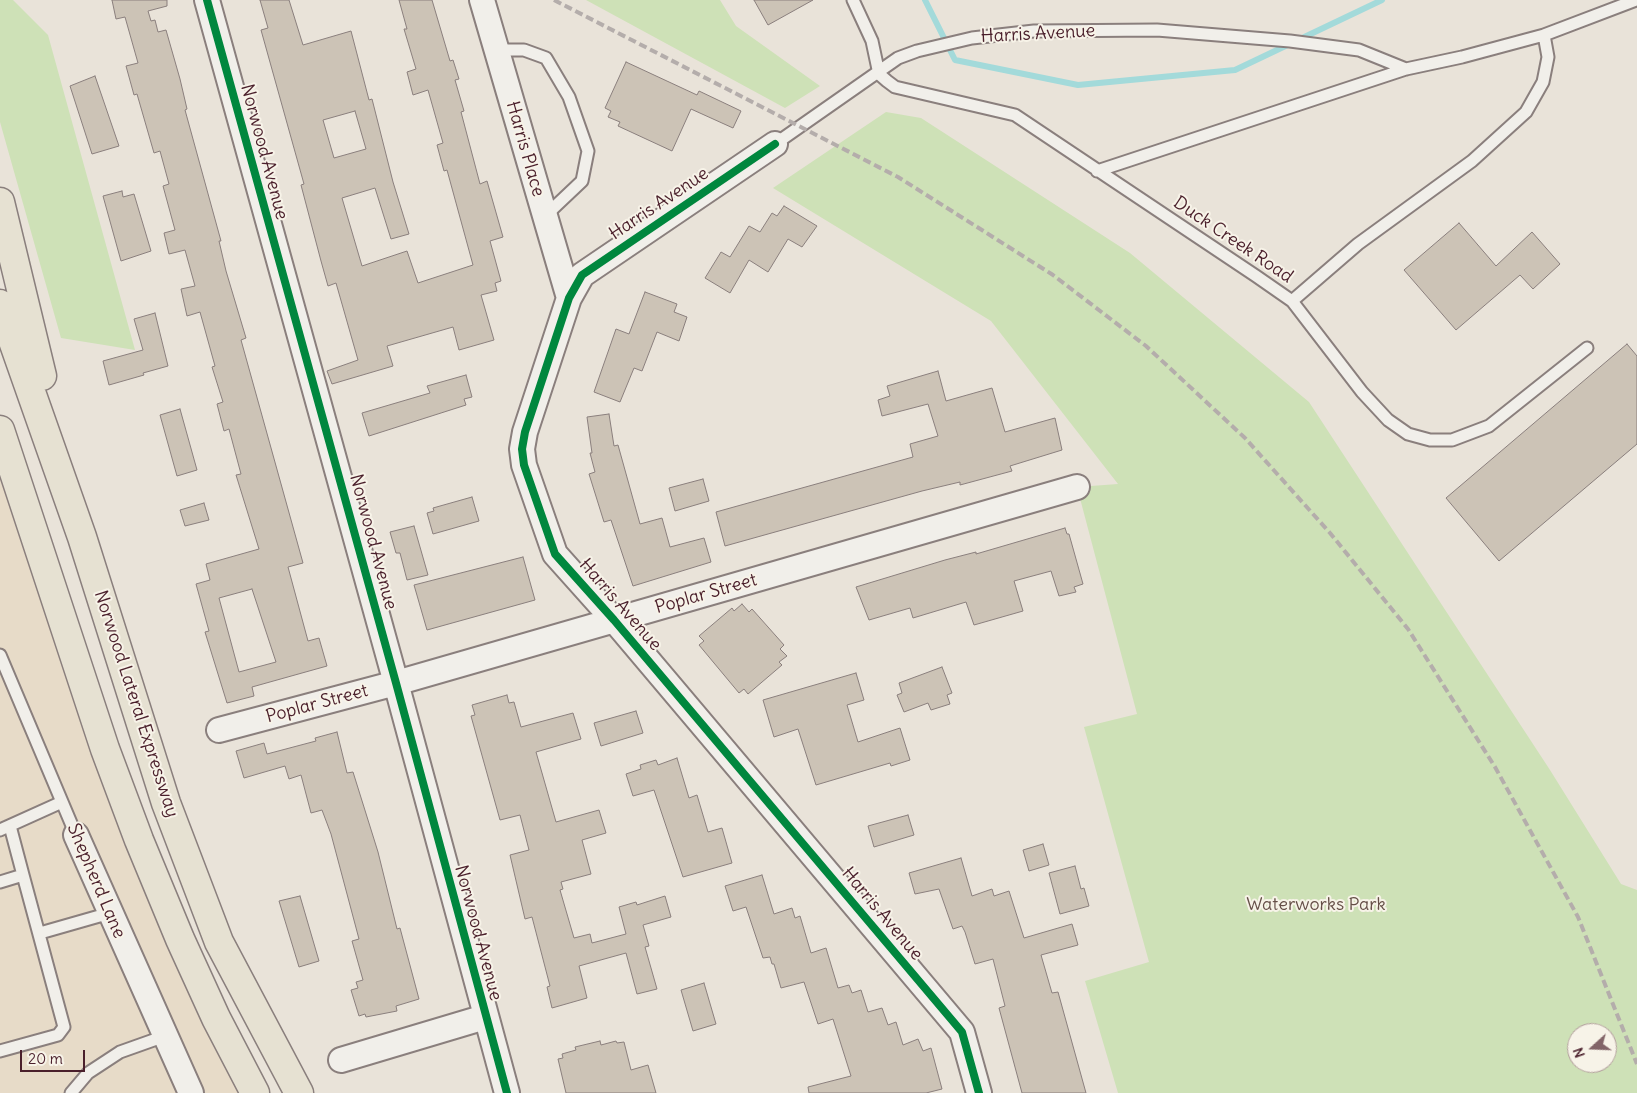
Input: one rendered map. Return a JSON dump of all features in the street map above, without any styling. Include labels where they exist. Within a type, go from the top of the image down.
[{"type":"highway","points":[[0,202],[82,537]]},
{"type":"highway","name":"Norwood Lateral Expressway","points":[[0,304],[82,537],[166,803],[219,942],[299,1093]]},
{"type":"highway","points":[[0,430],[105,749],[139,840],[196,974],[255,1093]]},
{"type":"street","name":"Norwood Avenue","points":[[207,0],[507,1093]]},
{"type":"street","name":"Harris Place","points":[[482,0],[569,298]]},
{"type":"street","name":"Harris Avenue","points":[[775,144],[582,275],[569,298],[525,432],[522,449],[524,465],[555,554],[614,620],[962,1032],[979,1093]]},
{"type":"street","name":"Poplar Street","points":[[219,730],[396,683],[1077,487]]},
{"type":"street","name":"Shepherd Lane","points":[[76,835],[191,1093]]},
{"type":"street","points":[[341,1060],[485,1018]]},
{"type":"lane","points":[[853,0],[872,41],[879,74]]},
{"type":"lane","points":[[1098,171],[1406,69],[1462,58],[1544,35],[1636,0]]},
{"type":"lane","name":"Harris Avenue","points":[[775,144],[879,74],[898,58],[917,51],[972,38],[1034,31],[1157,30],[1290,41],[1359,50],[1406,69]]},
{"type":"lane","name":"Duck Creek Road","points":[[879,74],[895,86],[1015,115],[1292,301],[1358,244],[1472,161],[1526,112],[1543,82],[1548,57],[1544,35]]},
{"type":"lane","points":[[496,50],[524,50],[546,58],[569,97],[588,151],[582,181],[545,216]]},
{"type":"lane","points":[[1292,301],[1362,392],[1388,420],[1408,434],[1430,440],[1452,440],[1489,426],[1587,348]]},
{"type":"lane","name":"Shepherd Lane","points":[[0,655],[76,835]]},
{"type":"lane","points":[[0,1051],[62,1032],[63,1022],[40,933],[23,875],[5,828],[62,802]]},
{"type":"lane","points":[[0,882],[23,875]]},
{"type":"lane","points":[[40,933],[110,913]]},
{"type":"lane","points":[[71,1093],[88,1072],[120,1052],[165,1036]]},
{"type":"shaded area","points":[[0,430],[105,749],[255,1093],[0,1093]]},
{"type":"green space","points":[[0,0],[13,0],[48,35],[135,350],[61,338],[0,122]]},
{"type":"green space","points":[[586,0],[720,0],[736,26],[820,86],[785,108]]},
{"type":"green space","name":"Waterworks Park","points":[[886,112],[921,118],[1130,253],[1309,402],[1550,770],[1621,884],[1637,890],[1637,1093],[1118,1093],[1085,981],[1149,962],[1084,727],[1137,714],[1077,487],[1118,484],[991,321],[773,188]]},
{"type":"building","points":[[112,0],[167,0],[167,6],[148,11],[151,21],[155,20],[158,32],[166,30],[180,79],[187,109],[185,110],[221,241],[219,241],[226,271],[246,338],[241,340],[303,563],[288,567],[308,641],[319,638],[327,666],[252,687],[254,696],[227,703],[205,632],[209,631],[196,584],[210,580],[206,564],[259,549],[236,475],[241,474],[229,429],[224,431],[217,404],[223,402],[212,367],[215,366],[200,312],[187,316],[181,289],[195,286],[185,250],[169,254],[164,233],[175,230],[163,186],[169,184],[160,151],[154,153],[137,94],[134,95],[126,66],[138,63],[125,17],[116,19]],"holes":[[[252,589],[276,662],[239,672],[219,598]]]},
{"type":"building","points":[[260,0],[289,0],[303,45],[351,31],[369,100],[372,99],[393,182],[409,234],[391,239],[375,188],[342,198],[362,266],[407,251],[418,283],[473,265],[447,170],[444,171],[437,145],[443,143],[428,90],[413,95],[407,72],[416,69],[404,29],[407,29],[399,0],[432,0],[450,61],[453,60],[459,79],[455,80],[464,111],[461,112],[480,184],[487,181],[503,237],[490,241],[501,281],[495,283],[497,291],[481,295],[494,340],[459,350],[453,327],[387,346],[393,366],[332,384],[327,371],[358,360],[336,283],[328,286],[321,261],[301,185],[304,184],[261,30],[268,28]],"holes":[[[355,111],[366,149],[334,158],[323,120]]]},
{"type":"building","points":[[754,0],[813,0],[768,25]]},
{"type":"building","points":[[626,62],[697,95],[699,91],[741,111],[733,128],[691,109],[672,151],[618,126],[620,122],[608,117],[611,111],[605,108]]},
{"type":"building","points":[[95,76],[119,146],[92,154],[70,86]]},
{"type":"building","points":[[122,191],[123,197],[134,194],[151,251],[121,261],[103,196]]},
{"type":"building","points":[[784,206],[817,226],[802,247],[788,239],[768,272],[749,260],[730,293],[705,278],[721,252],[730,257],[749,226],[760,232],[772,213],[777,216]]},
{"type":"building","points":[[1459,223],[1496,266],[1532,232],[1560,264],[1533,289],[1520,275],[1456,330],[1404,270]]},
{"type":"building","points":[[645,292],[677,304],[674,312],[687,317],[679,341],[657,332],[642,371],[634,368],[620,402],[594,392],[616,329],[629,334]]},
{"type":"building","points":[[155,313],[168,366],[109,385],[103,361],[143,350],[134,319]]},
{"type":"building","points":[[1627,344],[1637,356],[1637,444],[1499,561],[1446,498]]},
{"type":"building","points":[[938,371],[946,401],[992,388],[1005,432],[1055,418],[1062,450],[1010,466],[1012,471],[960,485],[960,482],[922,491],[725,546],[716,512],[913,457],[910,444],[938,436],[928,404],[882,416],[878,400],[890,396],[887,386]]},
{"type":"building","points":[[466,375],[472,397],[464,399],[466,405],[369,436],[362,413],[430,393],[427,386]]},
{"type":"building","points":[[180,409],[197,470],[177,476],[160,415]]},
{"type":"building","points":[[609,414],[614,446],[618,445],[640,524],[662,518],[670,547],[704,538],[711,562],[633,586],[611,520],[604,522],[589,474],[595,472],[590,453],[592,453],[587,417]]},
{"type":"building","points":[[703,479],[709,501],[675,511],[669,488]]},
{"type":"building","points":[[472,497],[479,521],[433,534],[427,513],[434,511],[433,508]]},
{"type":"building","points":[[204,503],[209,520],[185,526],[180,510]]},
{"type":"building","points":[[414,526],[428,575],[407,580],[400,553],[396,553],[390,532]]},
{"type":"building","points":[[1065,528],[1067,534],[1069,534],[1083,584],[1074,587],[1076,592],[1059,596],[1051,571],[1014,581],[1023,611],[974,625],[966,602],[913,618],[910,608],[869,620],[856,587],[945,560],[976,552],[976,554]]},
{"type":"building","points":[[523,557],[535,600],[427,630],[414,585]]},
{"type":"building","points":[[742,604],[749,612],[752,609],[784,645],[780,649],[787,656],[779,662],[782,665],[748,694],[744,689],[739,693],[699,645],[704,641],[699,636],[732,608],[734,611]]},
{"type":"building","points":[[942,667],[952,693],[947,695],[950,704],[931,710],[928,703],[904,712],[897,695],[902,693],[899,683]]},
{"type":"building","points":[[856,673],[864,700],[847,705],[858,742],[900,728],[910,760],[891,766],[890,763],[816,785],[798,729],[774,737],[763,700]]},
{"type":"building","points":[[507,695],[509,703],[514,702],[521,727],[573,713],[581,739],[536,752],[556,822],[599,810],[606,833],[582,840],[591,874],[561,882],[563,889],[560,890],[574,938],[590,934],[592,943],[626,934],[619,907],[636,902],[637,905],[665,896],[671,917],[643,925],[649,946],[645,947],[657,989],[637,994],[626,953],[579,966],[587,998],[552,1008],[547,987],[550,986],[532,917],[525,919],[510,855],[529,850],[520,815],[500,820],[471,716],[475,715],[472,705]]},
{"type":"building","points":[[636,711],[643,733],[601,746],[594,723]]},
{"type":"building","points":[[337,732],[347,773],[353,772],[378,852],[397,929],[400,928],[419,999],[396,1006],[397,1011],[366,1017],[365,1014],[359,1016],[351,990],[358,988],[356,982],[363,980],[352,941],[359,939],[331,834],[322,810],[311,813],[301,775],[289,779],[285,766],[244,778],[236,751],[264,743],[267,754],[316,741],[315,738]]},
{"type":"building","points":[[677,758],[689,798],[697,795],[708,832],[722,828],[732,863],[683,877],[654,790],[633,796],[626,774],[641,769],[640,765],[656,760],[658,765]]},
{"type":"building","points":[[908,815],[914,835],[874,847],[868,826]]},
{"type":"building","points":[[1043,844],[1049,865],[1029,871],[1023,850]]},
{"type":"building","points":[[961,858],[972,896],[992,889],[994,896],[1009,891],[1024,938],[1072,924],[1078,945],[1041,955],[1052,993],[1058,992],[1086,1093],[1022,1093],[999,1008],[1005,1006],[993,959],[975,964],[965,932],[962,926],[953,929],[939,889],[915,894],[909,873]]},
{"type":"building","points":[[1075,866],[1081,889],[1084,888],[1089,906],[1060,914],[1049,873]]},
{"type":"building","points":[[762,875],[774,914],[792,908],[795,918],[800,916],[811,953],[826,948],[838,988],[849,985],[852,993],[861,990],[868,1012],[882,1008],[888,1025],[896,1022],[903,1045],[918,1039],[923,1051],[931,1048],[942,1089],[926,1093],[809,1093],[808,1087],[851,1076],[833,1019],[818,1024],[804,982],[781,988],[770,957],[763,958],[746,907],[733,911],[725,886]]},
{"type":"building","points":[[300,896],[319,961],[299,967],[279,901]]},
{"type":"building","points":[[704,983],[716,1024],[693,1031],[681,990]]},
{"type":"building","points":[[600,1041],[601,1045],[616,1041],[617,1043],[624,1042],[631,1070],[648,1065],[656,1093],[566,1093],[558,1059],[563,1058],[562,1054],[576,1050],[575,1047]]},
{"type":"waterway","points":[[925,0],[955,60],[1078,85],[1235,70],[1382,0]]},
{"type":"railway","points":[[554,0],[898,177],[1053,275],[1146,346],[1245,438],[1330,533],[1408,629],[1495,767],[1578,917],[1637,1064]]},
{"type":"cycle path","points":[[207,0],[507,1093]]},
{"type":"cycle path","points":[[775,144],[582,275],[569,298],[525,432],[522,449],[524,465],[555,554],[614,620],[962,1032],[979,1093]]}]
